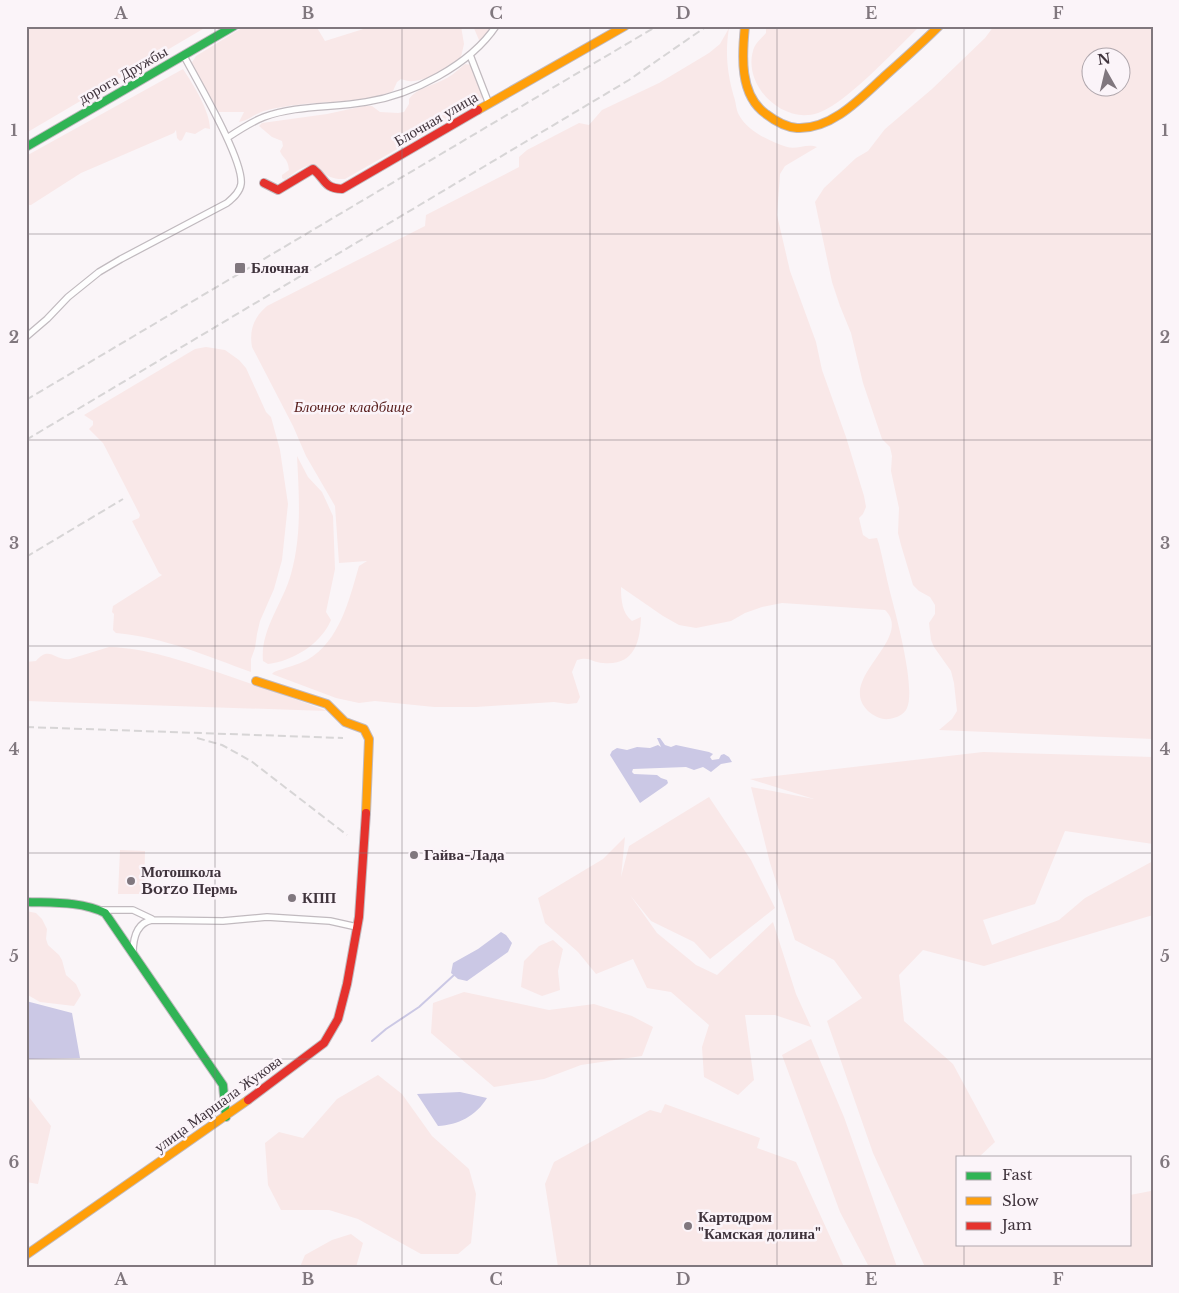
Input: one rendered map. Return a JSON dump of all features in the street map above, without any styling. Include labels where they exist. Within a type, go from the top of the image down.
[{"type":"street","name":"дорога Дружбы","points":[[26,147],[234,26]]},
{"type":"street","points":[[227,138],[255,121],[280,112],[366,102],[391,96],[442,75],[470,55],[496,26]]},
{"type":"street","name":"Блочная улица","points":[[264,183],[278,190],[313,169],[319,174],[324,184],[336,189],[342,188],[625,26]]},
{"type":"street","points":[[745,28],[742,67],[752,98],[757,106],[770,118],[786,125],[805,128],[822,125],[847,110],[939,26]]},
{"type":"street","points":[[470,55],[489,104]]},
{"type":"street","points":[[26,337],[75,291],[99,272],[227,203],[239,189],[241,179],[239,168],[227,138],[184,56]]},
{"type":"street","name":"улица Маршала Жукова","points":[[26,1255],[226,1117],[324,1043],[340,1014],[354,956],[361,902],[369,739],[367,732],[363,728],[342,720],[327,704],[256,681]]},
{"type":"street","points":[[26,902],[89,906],[101,910],[133,910],[157,919]]},
{"type":"street","points":[[101,910],[114,924],[223,1085],[226,1117]]},
{"type":"street","points":[[133,953],[134,940],[138,929],[146,922],[157,919],[214,921],[267,917],[330,921],[357,927]]},
{"type":"green space","points":[[26,26],[208,26],[26,133]]},
{"type":"green space","points":[[245,26],[316,26],[325,41],[373,26],[461,26],[464,44],[461,57],[451,65],[438,73],[419,80],[408,81],[401,79],[397,82],[393,91],[366,98],[273,109],[239,122],[244,112],[219,112],[191,64],[196,56]]},
{"type":"green space","points":[[473,26],[493,26],[483,39],[479,40]]},
{"type":"green space","points":[[766,26],[920,26],[843,99],[818,113],[805,115],[779,108],[760,89],[754,77],[751,64],[753,51],[766,33]]},
{"type":"green space","points":[[994,26],[1153,26],[1153,739],[939,730],[952,719],[957,711],[954,683],[951,671],[931,640],[929,623],[935,614],[935,605],[930,597],[913,585],[901,545],[898,533],[899,508],[891,471],[892,456],[890,447],[882,439],[863,383],[851,333],[832,282],[815,202],[824,188],[856,158],[868,151],[885,129],[932,89],[985,38]]},
{"type":"green space","name":"Блочное кладбище","points":[[729,28],[727,45],[728,71],[737,111],[743,121],[753,131],[781,145],[791,148],[817,147],[785,166],[780,174],[777,215],[790,271],[816,342],[822,370],[846,437],[864,496],[866,507],[859,518],[863,535],[869,539],[877,538],[879,544],[907,669],[909,698],[906,710],[894,718],[880,718],[868,711],[860,699],[861,686],[867,673],[890,634],[892,621],[885,610],[782,603],[745,613],[731,621],[696,628],[679,625],[621,587],[622,601],[626,614],[632,621],[641,617],[637,644],[628,657],[622,661],[603,663],[588,659],[577,660],[572,672],[580,697],[577,703],[554,702],[476,707],[434,707],[375,701],[359,703],[336,698],[272,674],[307,660],[328,642],[342,619],[359,566],[367,561],[339,563],[335,506],[306,456],[293,426],[252,347],[251,335],[256,319],[267,306],[425,226],[426,215],[519,167],[519,157],[527,150],[579,123],[589,125],[602,110],[659,83],[709,53],[720,44]]},
{"type":"green space","points":[[465,64],[472,65],[483,94],[481,101],[345,179],[327,175],[313,166],[307,166],[285,180],[282,178],[282,175],[289,170],[288,163],[280,151],[283,146],[282,141],[272,137],[259,126],[262,123],[327,114],[364,106],[372,106],[380,112],[404,112],[412,95],[447,78]]},
{"type":"green space","points":[[183,69],[204,106],[210,129],[205,128],[195,134],[186,132],[180,141],[177,138],[176,130],[174,133],[81,173],[31,205],[26,205],[26,156]]},
{"type":"green space","points":[[206,347],[225,350],[239,360],[246,368],[266,412],[271,417],[280,450],[288,504],[282,560],[274,589],[260,621],[251,659],[251,672],[185,648],[133,635],[116,633],[113,630],[113,606],[162,575],[159,573],[132,521],[139,518],[140,515],[103,443],[89,429],[93,425],[93,421],[84,415],[195,349]]},
{"type":"green space","points":[[297,456],[308,477],[322,492],[333,516],[335,569],[326,612],[331,620],[320,637],[305,650],[287,659],[268,664],[263,661],[265,638],[291,574],[297,545],[299,515]]},
{"type":"green space","points":[[109,647],[150,652],[217,672],[327,711],[26,701],[26,662],[36,661],[45,654],[70,659]]},
{"type":"green space","points":[[983,752],[1153,757],[1153,844],[1065,831],[1035,904],[983,920],[992,945],[1059,920],[1085,898],[1153,861],[1153,915],[984,966],[923,950],[899,975],[904,1021],[953,1064],[995,1142],[980,1156],[956,1156],[956,1246],[1132,1246],[1132,1195],[1151,1191],[1153,1192],[1153,1267],[925,1267],[873,1153],[827,1021],[862,998],[834,960],[795,940],[770,863],[751,787],[814,799],[750,779]]},
{"type":"green space","points":[[709,797],[751,860],[775,908],[710,959],[694,942],[651,921],[630,895],[657,933],[696,965],[717,975],[773,922],[796,994],[811,1027],[775,1015],[745,1015],[754,1080],[738,1095],[704,1077],[702,1047],[709,1025],[671,992],[647,988],[633,959],[596,974],[578,952],[545,923],[538,898],[603,859],[625,837],[621,877],[629,846]]},
{"type":"green space","name":"Мотошкола Borzo Пермь","points":[[120,850],[145,851],[144,894],[118,894]]},
{"type":"green space","points":[[26,911],[36,913],[42,919],[47,929],[46,939],[48,945],[59,955],[66,975],[76,984],[81,995],[74,1006],[40,1002],[26,994]]},
{"type":"green space","points":[[553,940],[563,949],[558,971],[560,990],[542,996],[521,987],[524,961],[539,946]]},
{"type":"green space","points":[[464,992],[549,1010],[594,1004],[632,1016],[653,1027],[642,1056],[581,1065],[544,1079],[494,1087],[431,1033],[433,1003]]},
{"type":"green space","points":[[811,1039],[844,1117],[897,1267],[869,1267],[840,1212],[782,1055]]},
{"type":"green space","points":[[378,1075],[402,1094],[432,1136],[469,1169],[476,1194],[471,1243],[458,1254],[421,1254],[358,1219],[329,1210],[281,1210],[268,1185],[265,1143],[279,1132],[303,1138],[337,1099]]},
{"type":"green space","points":[[26,1093],[51,1126],[38,1184],[26,1182]]},
{"type":"green space","name":"Картодром \"Камская долина\"","points":[[665,1104],[760,1138],[757,1148],[796,1162],[844,1267],[558,1267],[545,1184],[554,1162],[650,1110],[661,1113]]},
{"type":"green space","points":[[351,1234],[363,1243],[356,1267],[300,1267],[305,1255],[332,1240]]},
{"type":"shaded area","points":[[657,738],[660,738],[665,745],[671,747],[676,745],[709,752],[713,754],[710,757],[712,760],[719,759],[724,754],[732,762],[721,764],[711,772],[703,767],[694,770],[686,767],[633,769],[632,772],[634,774],[657,775],[667,780],[668,783],[640,803],[610,755],[617,748],[627,750],[637,747],[650,748],[658,745],[661,747]]},
{"type":"shaded area","points":[[501,932],[512,943],[508,952],[467,981],[458,979],[451,973],[453,963],[478,949]]},
{"type":"shaded area","points":[[26,1001],[72,1013],[80,1058],[26,1059]]},
{"type":"shaded area","points":[[460,1092],[487,1098],[472,1115],[453,1124],[438,1126],[417,1094]]},
{"type":"waterway","points":[[372,1041],[386,1029],[419,1007],[454,975]]},
{"type":"railway","points":[[26,400],[657,26]]},
{"type":"railway","points":[[26,440],[629,80],[707,26]]},
{"type":"railway","points":[[26,557],[123,499]]},
{"type":"railway","points":[[26,727],[343,738]]},
{"type":"railway","points":[[197,738],[222,745],[251,761],[347,835]]},
{"type":"traffic: fast","points":[[26,147],[234,26]]},
{"type":"traffic: fast","points":[[26,902],[86,906],[105,913],[223,1085],[226,1117]]},
{"type":"traffic: slow","points":[[478,110],[625,26]]},
{"type":"traffic: slow","points":[[745,26],[743,49],[744,74],[751,96],[757,106],[773,119],[784,125],[797,128],[822,124],[846,110],[939,26]]},
{"type":"traffic: slow","points":[[256,681],[327,704],[345,722],[364,729],[369,739],[366,813]]},
{"type":"traffic: slow","points":[[26,1255],[248,1100]]},
{"type":"traffic: jam","points":[[264,183],[278,190],[313,169],[328,185],[342,189],[478,110]]},
{"type":"traffic: jam","points":[[248,1100],[324,1043],[338,1019],[347,984],[359,917],[366,813]]},
{"type":"place","name":"Блочная","points":[[240,268]]},
{"type":"place","name":"Гайва-Лада","points":[[414,855]]},
{"type":"place","name":"Мотошкола Borzo Пермь","points":[[131,881]]},
{"type":"place","name":"КПП","points":[[292,898]]},
{"type":"place","name":"Картодром \"Камская долина\"","points":[[688,1226]]}]
